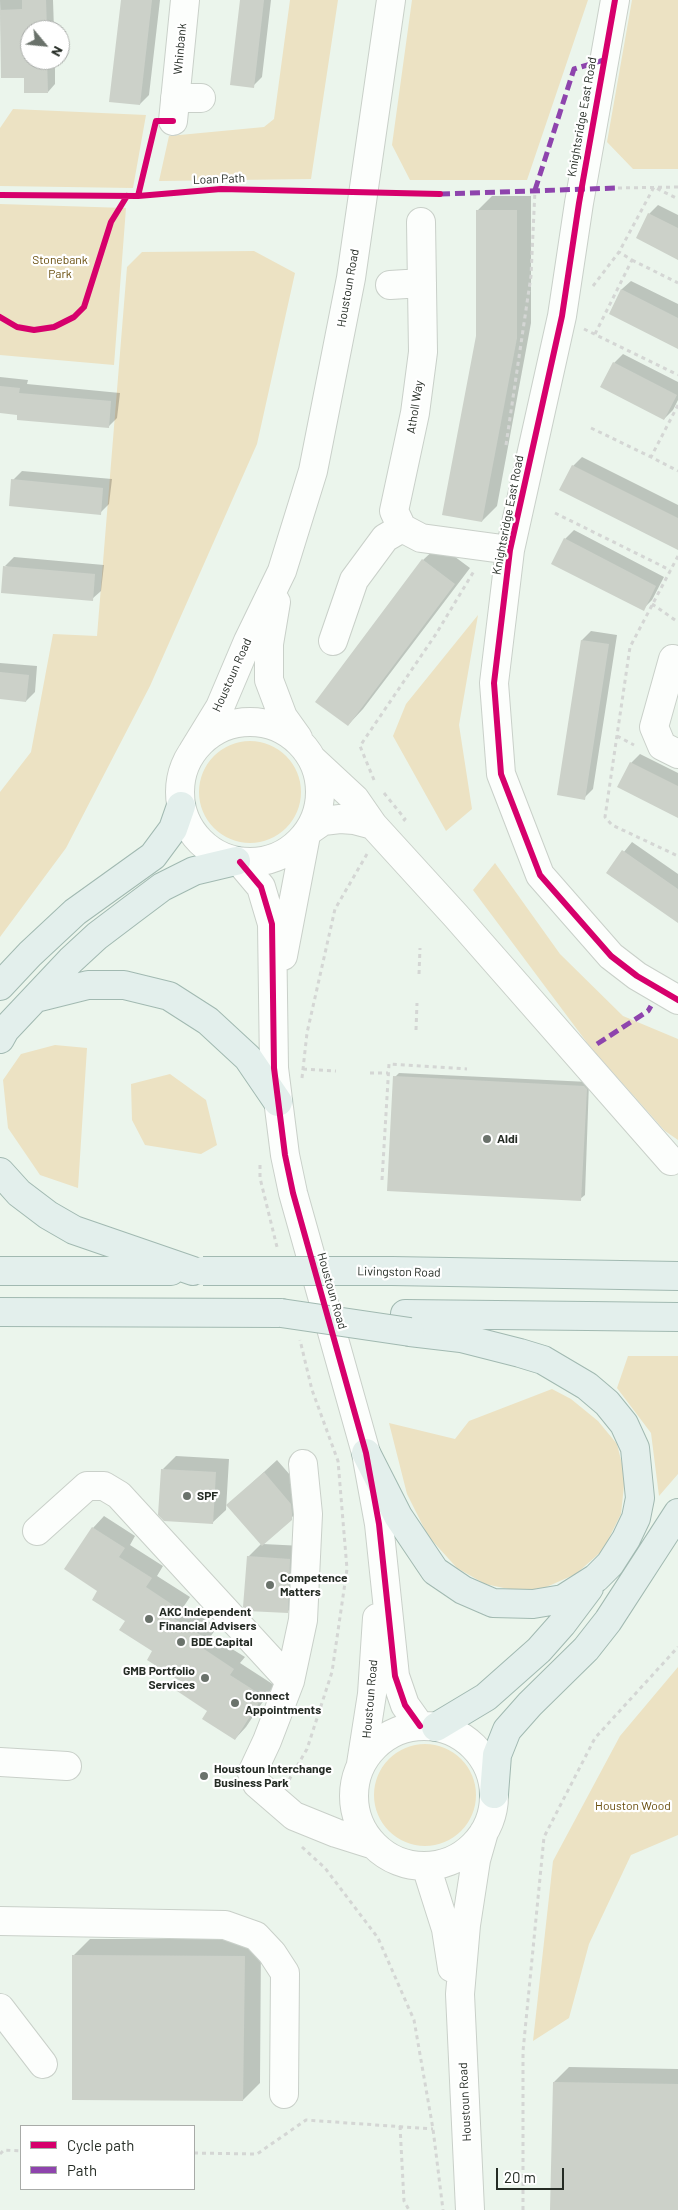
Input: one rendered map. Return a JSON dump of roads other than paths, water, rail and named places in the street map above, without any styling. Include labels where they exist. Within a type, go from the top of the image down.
[{"type":"main road","points":[[0,986],[30,954],[75,912],[153,856],[173,829],[181,806]]},
{"type":"main road","points":[[0,1039],[5,1030],[97,936],[162,887],[194,871],[238,862]]},
{"type":"main road","points":[[36,998],[88,985],[124,985],[169,996],[208,1021],[248,1058],[278,1102]]},
{"type":"main road","points":[[0,1172],[19,1193],[48,1215],[74,1230],[198,1271]]},
{"type":"main road","name":"Livingston Road","points":[[0,1270],[392,1271],[678,1276]]},
{"type":"main road","points":[[0,1312],[214,1313],[290,1323],[407,1323],[678,1317]]},
{"type":"main road","points":[[407,1323],[542,1360],[587,1386],[607,1403],[624,1424],[635,1448],[639,1472],[636,1518],[626,1539],[610,1564],[596,1578],[562,1624],[539,1650],[486,1697],[428,1727]]},
{"type":"main road","points":[[366,1453],[398,1516],[435,1571],[463,1590],[493,1603],[533,1604],[563,1599],[596,1578]]},
{"type":"main road","points":[[494,1794],[497,1755],[507,1730],[530,1704],[586,1649],[608,1620],[678,1513]]},
{"type":"street","name":"Whinbank","points":[[183,106],[184,0]]},
{"type":"street","name":"Houstoun Road","points":[[308,752],[283,717],[269,680],[269,644],[282,571],[313,471],[343,317],[391,0]]},
{"type":"street","name":"Knightsridge East Road","points":[[614,0],[579,203],[562,316],[510,550],[494,683],[501,774],[540,876],[611,956],[636,976],[678,1000]]},
{"type":"street","name":"Atholl Way","points":[[402,528],[394,511],[414,412],[423,352],[421,222]]},
{"type":"street","points":[[390,285],[422,283]]},
{"type":"street","points":[[333,641],[354,580],[385,538],[402,528],[421,538],[510,550]]},
{"type":"street","name":"Houstoun Road","points":[[193,751],[220,707],[248,641],[282,571]]},
{"type":"street","points":[[678,663],[673,659],[654,728],[662,746],[678,754]]},
{"type":"street","points":[[371,837],[355,798],[286,731],[266,723],[245,721],[225,726],[207,736],[193,751],[182,778],[180,787],[181,806],[188,826],[200,842],[217,854],[238,862],[259,862],[277,858],[293,848],[308,832],[323,821],[354,820],[371,837],[456,916],[671,1161]]},
{"type":"street","points":[[308,752],[320,783],[319,807],[308,832]]},
{"type":"street","name":"Houstoun Road","points":[[275,991],[289,932],[308,832]]},
{"type":"street","name":"Houstoun Road","points":[[238,862],[261,887],[272,924],[275,991],[274,1068],[278,1102],[293,1193],[366,1453],[379,1524],[395,1676],[405,1705],[428,1727]]},
{"type":"street","points":[[303,1464],[308,1514],[303,1620],[290,1681],[267,1741],[252,1773],[257,1784],[285,1808],[336,1833],[374,1845],[398,1861],[426,1866],[444,1863],[460,1856],[474,1845],[484,1831],[492,1813],[494,1794],[491,1775],[482,1758],[470,1743],[454,1733],[428,1727],[402,1730],[385,1738],[372,1750],[361,1765],[355,1785],[355,1806],[358,1820],[374,1845]]},
{"type":"street","points":[[36,1531],[88,1486],[104,1486],[119,1495],[290,1681]]},
{"type":"street","name":"Houstoun Road","points":[[361,1765],[366,1740],[376,1621],[384,1572]]},
{"type":"street","points":[[0,1762],[67,1766]]},
{"type":"street","points":[[285,1808],[355,1806]]},
{"type":"street","name":"Houstoun Road","points":[[470,2210],[460,1994],[466,1925],[476,1860],[484,1831]]},
{"type":"street","name":"Houstoun Road","points":[[426,1866],[446,1928],[452,1967],[460,1994]]},
{"type":"street","points":[[0,1921],[225,1925],[256,1936],[272,1953],[285,1973],[284,2094]]},
{"type":"street","points":[[0,2008],[43,2064]]},
{"type":"place","name":"Aldi","points":[[487,1139]]},
{"type":"place","name":"SPF","points":[[187,1496]]},
{"type":"place","name":"Competence Matters","points":[[270,1585]]},
{"type":"place","name":"AKC Independent Financial Advisers","points":[[149,1619]]},
{"type":"place","name":"BDE Capital","points":[[181,1642]]},
{"type":"place","name":"GMB Portfolio Services","points":[[205,1678]]},
{"type":"place","name":"Connect Appointments","points":[[235,1703]]},
{"type":"place","name":"Houstoun Interchange Business Park","points":[[204,1776]]},
{"type":"park label","name":"Stonebank Park","points":[[60,267]]},
{"type":"park label","name":"Houston Wood","points":[[633,1806]]}]
